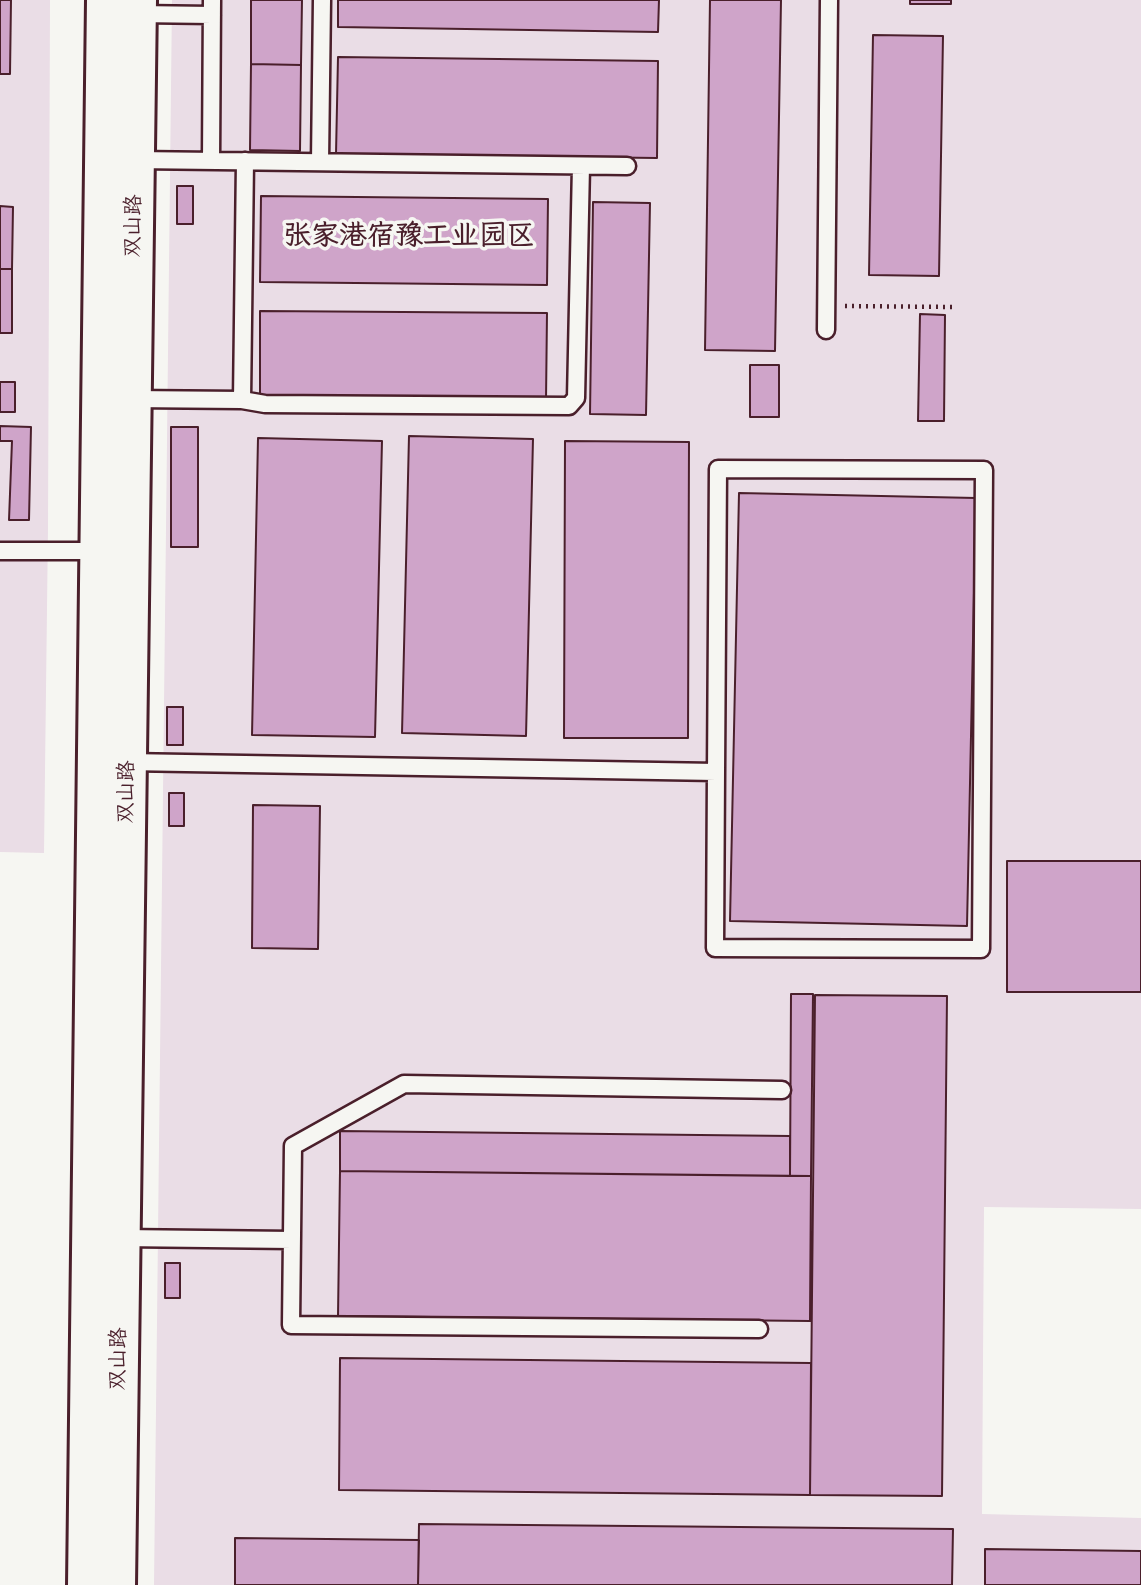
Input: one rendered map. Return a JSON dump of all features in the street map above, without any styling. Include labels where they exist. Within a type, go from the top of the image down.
[{"type":"street","name":"双山路","points":[[87,1585],[112,762],[120,160],[127,5]]},
{"type":"street","name":"双山路","points":[[112,762],[121,1238],[116,1585]]},
{"type":"lane","points":[[320,162],[322,0]]},
{"type":"lane","points":[[826,330],[829,0]]},
{"type":"lane","points":[[127,5],[212,7],[211,161]]},
{"type":"lane","points":[[120,160],[626,166]]},
{"type":"lane","points":[[242,400],[244,161]]},
{"type":"lane","points":[[117,399],[242,400],[265,404],[569,406],[576,398],[580,166]]},
{"type":"lane","points":[[718,468],[984,470],[981,949],[715,948],[716,772],[718,468]]},
{"type":"lane","points":[[0,551],[115,551]]},
{"type":"lane","points":[[112,762],[716,772]]},
{"type":"lane","points":[[759,1329],[291,1325],[293,1146],[404,1084],[782,1090]]},
{"type":"lane","points":[[121,1238],[292,1240]]},
{"type":"path","points":[[826,306],[956,307]]},
{"type":"shaded area","points":[[0,0],[50,0],[44,853],[0,852]]},
{"type":"shaded area","points":[[172,0],[1141,0],[1141,1209],[984,1207],[982,1514],[1141,1518],[1141,1585],[154,1585]]},
{"type":"building","points":[[0,0],[11,0],[10,74],[0,74]]},
{"type":"building","points":[[251,0],[302,0],[301,65],[251,64]]},
{"type":"building","points":[[338,0],[659,0],[658,32],[338,27]]},
{"type":"building","points":[[710,0],[781,0],[775,351],[705,350]]},
{"type":"building","points":[[910,0],[951,0],[951,4],[910,4]]},
{"type":"building","points":[[873,35],[943,36],[939,276],[869,275]]},
{"type":"building","points":[[338,57],[658,61],[657,158],[336,154]]},
{"type":"building","points":[[251,64],[301,65],[300,151],[250,150]]},
{"type":"building","points":[[177,186],[193,186],[193,224],[177,224]]},
{"type":"building","points":[[261,196],[548,199],[547,285],[260,282]]},
{"type":"building","points":[[593,202],[650,203],[646,415],[590,414]]},
{"type":"building","points":[[0,206],[13,207],[12,269],[0,269]]},
{"type":"building","points":[[0,269],[12,269],[12,333],[0,333]]},
{"type":"building","points":[[260,311],[547,313],[546,400],[260,397]]},
{"type":"building","points":[[920,314],[945,315],[944,421],[918,421]]},
{"type":"building","points":[[750,365],[779,365],[779,417],[750,417]]},
{"type":"building","points":[[0,382],[15,382],[15,412],[0,412]]},
{"type":"building","points":[[0,426],[31,427],[29,520],[9,520],[12,441],[0,441]]},
{"type":"building","points":[[171,427],[198,427],[198,547],[171,547]]},
{"type":"building","points":[[409,436],[533,439],[526,736],[402,733]]},
{"type":"building","points":[[258,438],[382,441],[375,737],[252,735]]},
{"type":"building","points":[[565,441],[689,442],[688,738],[564,738]]},
{"type":"building","points":[[739,493],[976,498],[967,926],[730,921]]},
{"type":"building","points":[[167,707],[183,707],[183,745],[167,745]]},
{"type":"building","points":[[169,793],[184,793],[184,826],[169,826]]},
{"type":"building","points":[[253,805],[320,806],[318,949],[252,948]]},
{"type":"building","points":[[1007,861],[1141,861],[1141,992],[1007,992]]},
{"type":"building","points":[[791,994],[813,994],[811,1176],[790,1176]]},
{"type":"building","points":[[815,995],[947,996],[942,1496],[810,1495]]},
{"type":"building","points":[[340,1131],[790,1136],[790,1176],[340,1171]]},
{"type":"building","points":[[340,1171],[811,1176],[810,1321],[338,1316]]},
{"type":"building","points":[[165,1263],[180,1263],[180,1298],[165,1298]]},
{"type":"building","points":[[340,1358],[811,1363],[810,1495],[339,1490]]},
{"type":"building","points":[[419,1524],[953,1529],[952,1585],[418,1585]]},
{"type":"building","points":[[235,1538],[419,1540],[418,1585],[235,1585]]},
{"type":"building","points":[[985,1549],[1141,1551],[1141,1585],[985,1585]]},
{"type":"district","name":"张家港宿豫工业园区","points":[[409,237]]}]
